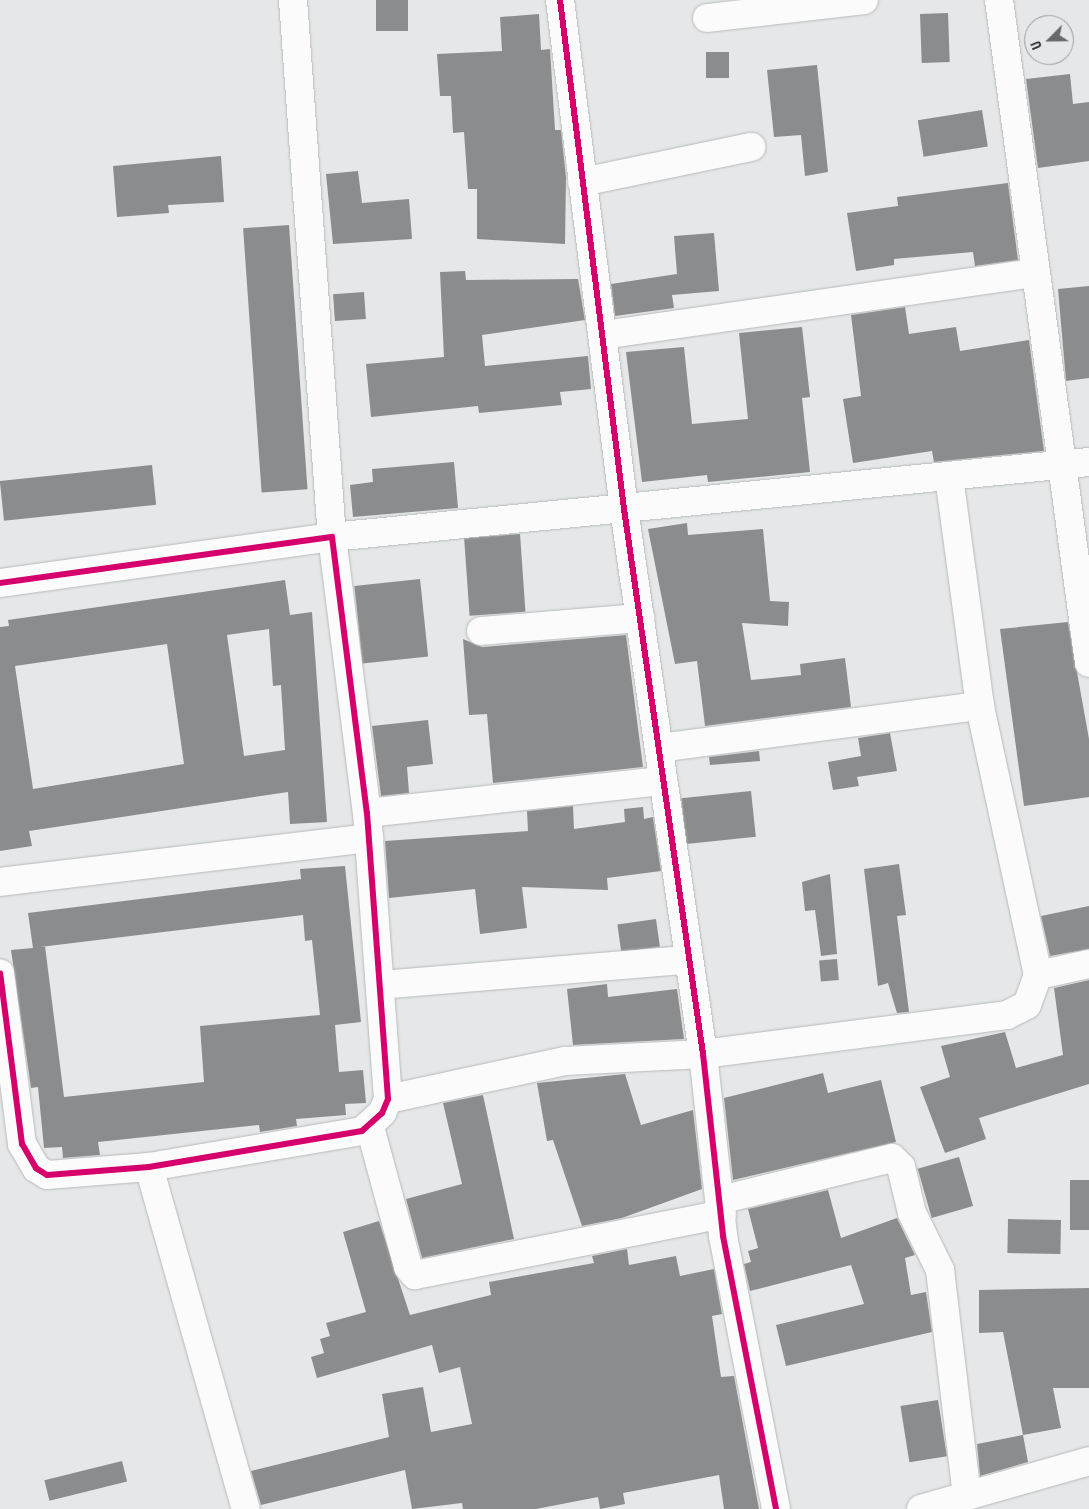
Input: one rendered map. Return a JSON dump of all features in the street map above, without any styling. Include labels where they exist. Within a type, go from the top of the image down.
[{"type":"main road","points":[[0,973],[22,1144],[36,1168],[65,1177],[149,1167],[370,1127],[388,1099],[368,826],[332,537],[293,0]]},
{"type":"main road","points":[[560,0],[582,182],[604,335],[624,509],[659,748],[687,960],[703,1054],[721,1207],[776,1509]]},
{"type":"main road","points":[[707,18],[864,0]]},
{"type":"main road","points":[[999,0],[1059,464],[1089,663]]},
{"type":"main road","points":[[582,182],[751,148]]},
{"type":"main road","points":[[604,335],[1035,272]]},
{"type":"main road","points":[[0,582],[332,537],[1089,462]]},
{"type":"main road","points":[[388,1099],[565,1062],[703,1054],[1007,1014],[1032,999],[1038,974],[980,706],[949,476]]},
{"type":"main road","points":[[481,631],[640,618]]},
{"type":"main road","points":[[659,748],[980,706]]},
{"type":"main road","points":[[0,882],[662,781]]},
{"type":"main road","points":[[380,985],[687,960]]},
{"type":"main road","points":[[1038,974],[1089,964]]},
{"type":"main road","points":[[370,1127],[408,1268],[414,1275],[721,1207],[892,1158],[901,1167],[912,1213],[940,1270],[967,1495]]},
{"type":"main road","points":[[149,1167],[246,1509]]},
{"type":"main road","points":[[921,1509],[1089,1461]]},
{"type":"building","points":[[376,0],[408,0],[408,31],[376,31]]},
{"type":"building","points":[[948,13],[950,62],[922,63],[920,14]]},
{"type":"building","points":[[539,14],[541,50],[550,49],[555,130],[561,130],[566,177],[565,244],[477,239],[477,189],[468,189],[464,132],[453,133],[451,96],[440,96],[437,54],[502,51],[500,17]]},
{"type":"building","points":[[706,52],[729,52],[729,78],[706,78]]},
{"type":"building","points":[[817,65],[828,172],[805,176],[801,135],[774,137],[767,70]]},
{"type":"building","points":[[1070,74],[1073,104],[1089,102],[1089,161],[1038,168],[1026,79]]},
{"type":"building","points":[[982,110],[988,147],[924,157],[918,120]]},
{"type":"building","points":[[221,156],[224,202],[168,205],[169,213],[117,217],[113,166]]},
{"type":"building","points":[[358,171],[362,203],[409,199],[412,239],[333,244],[326,174]]},
{"type":"building","points":[[1008,183],[1018,260],[975,266],[973,252],[894,259],[894,265],[856,271],[847,213],[898,206],[897,197]]},
{"type":"building","points":[[289,225],[307,489],[262,493],[243,228]]},
{"type":"building","points":[[714,233],[719,291],[672,295],[674,308],[615,316],[611,284],[677,274],[674,236]]},
{"type":"building","points":[[465,271],[466,280],[578,279],[585,320],[482,335],[485,366],[588,356],[591,389],[560,392],[562,405],[479,413],[478,406],[371,417],[366,364],[444,357],[440,272]]},
{"type":"building","points":[[1089,286],[1089,378],[1066,381],[1058,289]]},
{"type":"building","points":[[364,292],[366,319],[335,321],[333,294]]},
{"type":"building","points":[[905,307],[909,334],[956,327],[960,351],[1029,340],[1044,451],[934,462],[932,451],[853,463],[843,399],[861,396],[851,315]]},
{"type":"building","points":[[802,327],[810,397],[802,398],[810,472],[708,482],[707,475],[642,482],[626,352],[684,347],[692,424],[748,419],[739,333]]},
{"type":"building","points":[[454,462],[458,508],[353,517],[350,485],[373,482],[372,469]]},
{"type":"building","points":[[152,465],[156,505],[4,521],[0,481]]},
{"type":"building","points":[[687,523],[688,535],[763,529],[770,601],[789,602],[788,626],[742,623],[751,680],[801,675],[800,664],[845,658],[851,707],[705,726],[697,661],[675,664],[648,529]]},
{"type":"building","points":[[520,534],[525,612],[470,616],[464,538]]},
{"type":"building","points":[[420,579],[428,657],[363,663],[354,586]]},
{"type":"building","points":[[285,580],[290,615],[312,612],[327,822],[290,824],[288,792],[29,831],[32,846],[0,851],[0,627],[9,626],[8,620]],"holes":[[[269,629],[273,686],[281,685],[285,750],[244,756],[227,635]],[[167,644],[184,764],[33,789],[15,666]]]},
{"type":"building","points":[[1068,622],[1089,739],[1089,797],[1024,806],[1000,629]]},
{"type":"building","points":[[626,635],[643,767],[493,783],[487,714],[469,715],[463,639],[482,647]]},
{"type":"building","points":[[428,720],[433,764],[407,767],[409,793],[381,796],[372,726]]},
{"type":"building","points":[[890,733],[897,771],[857,777],[859,786],[833,790],[828,762],[861,756],[858,738]]},
{"type":"building","points":[[759,751],[760,761],[710,765],[709,757]]},
{"type":"building","points":[[751,791],[756,837],[686,844],[681,798]]},
{"type":"building","points":[[573,806],[574,829],[625,822],[624,809],[643,807],[644,819],[653,817],[661,871],[607,878],[608,890],[522,887],[527,928],[480,934],[475,889],[389,898],[385,841],[528,831],[527,811]]},
{"type":"building","points":[[899,864],[906,915],[897,916],[909,1012],[897,1013],[888,983],[878,986],[864,869]]},
{"type":"building","points":[[345,866],[361,1022],[335,1025],[339,1072],[363,1070],[366,1103],[345,1104],[346,1115],[296,1119],[297,1126],[260,1132],[259,1125],[98,1142],[100,1155],[63,1158],[62,1147],[44,1148],[38,1087],[31,1088],[11,950],[33,948],[28,913],[301,879],[300,869]],"holes":[[[303,915],[305,941],[312,940],[320,1015],[200,1026],[204,1082],[64,1097],[45,946]]]},
{"type":"building","points":[[830,874],[837,954],[821,956],[815,910],[805,911],[802,882]]},
{"type":"building","points":[[1089,906],[1089,949],[1050,956],[1041,916]]},
{"type":"building","points":[[656,919],[660,947],[621,952],[617,924]]},
{"type":"building","points":[[837,959],[839,980],[821,981],[819,961]]},
{"type":"building","points":[[1089,980],[1089,1084],[979,1118],[986,1139],[945,1153],[920,1087],[950,1077],[941,1046],[1005,1032],[1016,1068],[1063,1055],[1054,988]]},
{"type":"building","points":[[607,984],[608,997],[677,989],[684,1039],[573,1045],[567,989]]},
{"type":"building","points":[[823,1073],[828,1093],[881,1080],[896,1142],[733,1180],[724,1098]]},
{"type":"building","points":[[625,1074],[641,1125],[693,1110],[702,1189],[622,1218],[582,1226],[553,1140],[547,1141],[537,1083]]},
{"type":"building","points":[[483,1095],[514,1239],[422,1258],[406,1199],[462,1184],[443,1103]]},
{"type":"building","points":[[959,1157],[973,1206],[932,1218],[918,1169]]},
{"type":"building","points":[[1070,1180],[1089,1180],[1089,1230],[1070,1230]]},
{"type":"building","points":[[828,1190],[841,1238],[897,1218],[915,1255],[905,1258],[911,1295],[926,1292],[932,1332],[786,1366],[776,1325],[864,1304],[851,1265],[750,1291],[744,1264],[751,1262],[748,1251],[758,1248],[748,1209]]},
{"type":"building","points":[[1008,1219],[1061,1220],[1060,1254],[1007,1253]]},
{"type":"building","points":[[379,1221],[410,1315],[491,1295],[489,1282],[594,1263],[592,1256],[627,1249],[629,1265],[676,1256],[680,1276],[714,1269],[722,1314],[712,1316],[721,1377],[734,1376],[759,1509],[724,1509],[719,1475],[623,1493],[625,1504],[600,1509],[598,1497],[536,1509],[463,1509],[462,1503],[412,1509],[405,1470],[261,1505],[251,1471],[389,1437],[382,1394],[423,1387],[431,1432],[472,1424],[460,1367],[439,1373],[432,1345],[317,1378],[311,1357],[324,1353],[320,1339],[330,1336],[326,1323],[366,1312],[343,1232]]},
{"type":"building","points":[[1089,1288],[1089,1388],[1053,1388],[1061,1428],[1023,1435],[1003,1332],[979,1333],[979,1290]]},
{"type":"building","points":[[938,1400],[947,1456],[909,1462],[900,1406]]},
{"type":"building","points":[[1023,1435],[1028,1462],[980,1476],[977,1444]]},
{"type":"building","points":[[122,1461],[127,1481],[49,1501],[44,1480]]},
{"type":"cycle path","points":[[560,0],[624,509],[703,1054],[723,1236],[776,1509]]},
{"type":"cycle path","points":[[0,583],[332,537],[367,813],[388,1099],[382,1113],[362,1131],[149,1167],[47,1175],[36,1168],[22,1144],[0,973]]}]
